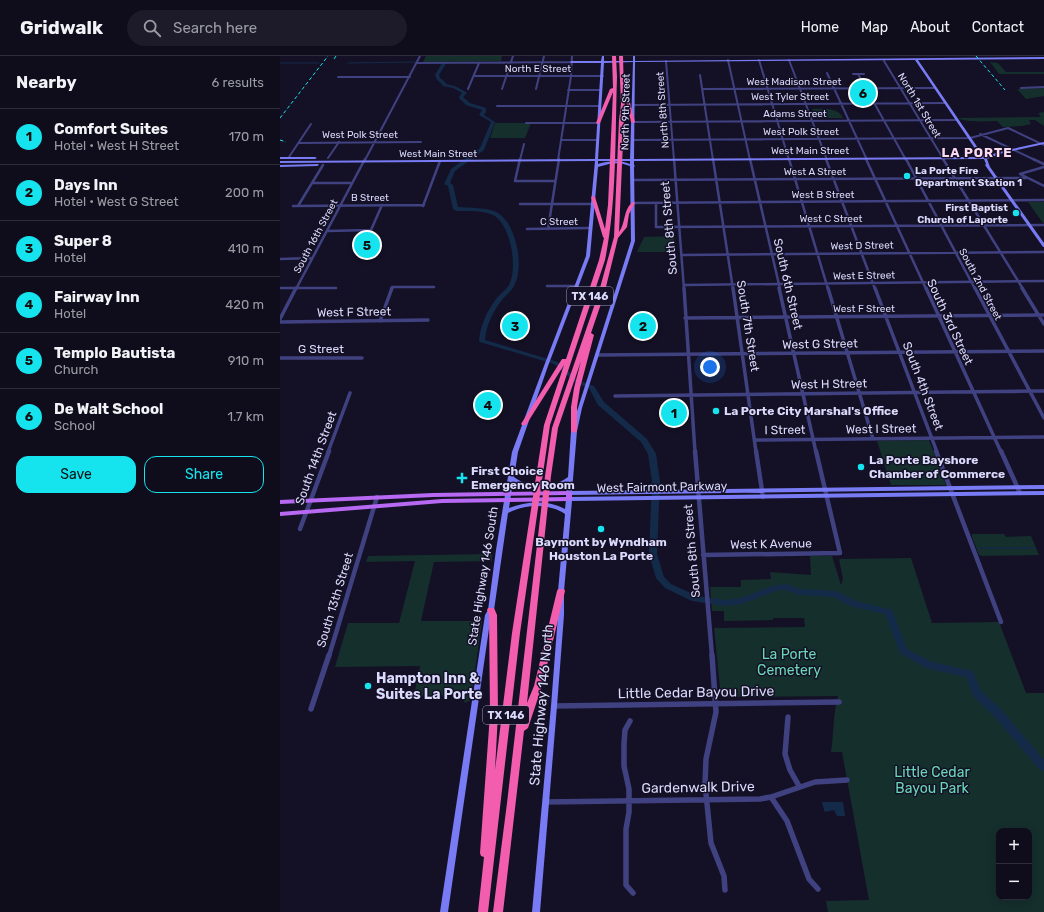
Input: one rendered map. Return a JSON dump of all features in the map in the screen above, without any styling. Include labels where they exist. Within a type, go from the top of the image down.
[{"type":"highway","name":"TX 146","points":[[482,912],[516,633],[547,425],[558,378],[566,361],[602,260],[606,241],[612,152],[615,77],[614,56]]},
{"type":"highway","name":"TX 146","points":[[498,912],[512,803],[548,476],[555,428],[601,295],[616,237],[623,85],[621,56]]},
{"type":"highway","points":[[598,123],[614,83]]},
{"type":"highway","points":[[623,85],[633,122]]},
{"type":"highway","points":[[593,197],[606,241]]},
{"type":"highway","points":[[616,237],[625,227],[627,214],[633,203]]},
{"type":"highway","points":[[574,431],[574,407],[577,388],[601,295]]},
{"type":"highway","points":[[524,424],[558,378]]},
{"type":"highway","points":[[518,739],[538,686],[561,591]]},
{"type":"highway","points":[[482,912],[494,714],[493,615],[491,610]]},
{"type":"main road","points":[[603,56],[607,59],[629,59],[634,56]]},
{"type":"main road","points":[[597,160],[603,56]]},
{"type":"main road","points":[[634,56],[634,63]]},
{"type":"main road","points":[[842,60],[884,61],[915,59]]},
{"type":"main road","points":[[915,59],[1044,246]]},
{"type":"main road","points":[[603,67],[611,64],[666,61],[1044,59]]},
{"type":"main road","points":[[571,62],[634,63]]},
{"type":"main road","name":"North 9th Street","points":[[585,390],[633,241],[634,180],[632,140],[634,63]]},
{"type":"main road","name":"West Main Street","points":[[280,162],[964,157],[1002,153],[1043,144]]},
{"type":"main road","points":[[597,154],[604,156],[624,156],[632,153],[642,157],[655,159]]},
{"type":"main road","points":[[280,158],[328,158],[363,161]]},
{"type":"main road","name":"State Highway 146 South","points":[[444,912],[488,615],[491,610],[515,452],[524,424],[588,256],[597,160]]},
{"type":"main road","points":[[280,166],[323,165],[363,161]]},
{"type":"main road","points":[[596,166],[605,163],[625,163],[633,166]]},
{"type":"main road","name":"State Highway 146 North","points":[[536,912],[554,706],[561,615],[561,591],[574,431],[585,390]]},
{"type":"main road","points":[[511,478],[516,483],[523,486],[556,486],[566,482],[570,478]]},
{"type":"main road","name":"West Fairmont Parkway","points":[[569,496],[643,499],[762,490],[1044,487]]},
{"type":"main road","points":[[888,489],[891,495]]},
{"type":"main road","points":[[633,499],[634,492]]},
{"type":"main road","name":"West Fairmont Parkway","points":[[280,502],[377,497],[569,496],[634,492],[666,492],[763,497],[1044,493]]},
{"type":"main road","name":"West Fairmont Parkway","points":[[280,514],[507,497]]},
{"type":"main road","points":[[505,512],[516,506],[551,505],[560,508],[568,514]]},
{"type":"street","name":"South 16th Street","points":[[280,320],[420,56]]},
{"type":"street","points":[[502,89],[513,56]]},
{"type":"street","points":[[536,89],[544,56]]},
{"type":"street","points":[[548,229],[554,181],[571,76],[572,56]]},
{"type":"street","name":"North 8th Street","points":[[666,61],[673,159]]},
{"type":"street","name":"South 6th Street","points":[[728,61],[840,553]]},
{"type":"street","points":[[759,61],[873,438]]},
{"type":"street","name":"South 4th Street","points":[[789,61],[916,393],[1001,622]]},
{"type":"street","name":"North 1st Street","points":[[884,61],[1044,324]]},
{"type":"street","points":[[416,63],[571,62]]},
{"type":"street","points":[[468,89],[479,63]]},
{"type":"street","name":"South 3rd Street","points":[[827,73],[1020,493]]},
{"type":"street","points":[[853,74],[864,74]]},
{"type":"street","name":"South 2nd Street","points":[[858,74],[905,157],[1044,418]]},
{"type":"street","name":"South 7th Street","points":[[700,75],[749,394],[763,497]]},
{"type":"street","points":[[338,77],[410,76]]},
{"type":"street","name":"North E Street","points":[[474,76],[603,76]]},
{"type":"street","points":[[1021,88],[1044,87]]},
{"type":"street","name":"West Madison Street","points":[[702,89],[935,88]]},
{"type":"street","points":[[568,90],[601,90]]},
{"type":"street","name":"West Tyler Street","points":[[633,106],[946,104]]},
{"type":"street","points":[[497,106],[600,106]]},
{"type":"street","name":"Adams Street","points":[[633,122],[957,120]]},
{"type":"street","points":[[526,123],[598,123]]},
{"type":"street","points":[[289,158],[311,124]]},
{"type":"street","points":[[970,138],[980,134],[1008,128],[1043,144]]},
{"type":"street","points":[[980,134],[1044,164]]},
{"type":"street","name":"West Polk Street","points":[[632,140],[970,138]]},
{"type":"street","points":[[561,140],[598,140]]},
{"type":"street","points":[[328,158],[339,142]]},
{"type":"street","name":"West Polk Street","points":[[299,143],[421,142]]},
{"type":"street","points":[[524,144],[516,181],[554,181]]},
{"type":"street","name":"South 8th Street","points":[[673,159],[684,285],[702,555],[716,704],[716,714],[705,767],[711,841],[715,855],[726,876],[725,890]]},
{"type":"street","name":"B Street","points":[[293,206],[423,206],[440,161]]},
{"type":"street","points":[[298,206],[323,165]]},
{"type":"street","points":[[1044,167],[1020,174],[1044,186]]},
{"type":"street","name":"West A Street","points":[[634,180],[1026,178]]},
{"type":"street","points":[[312,183],[352,182]]},
{"type":"street","name":"West B Street","points":[[633,203],[1044,200]]},
{"type":"street","name":"West C Street","points":[[656,203],[656,227],[1044,225]]},
{"type":"street","points":[[520,204],[592,204]]},
{"type":"street","points":[[364,246],[382,205]]},
{"type":"street","name":"C Street","points":[[527,229],[590,228]]},
{"type":"street","points":[[327,230],[371,230]]},
{"type":"street","name":"West D Street","points":[[681,255],[1044,252]]},
{"type":"street","points":[[280,259],[312,258]]},
{"type":"street","name":"West E Street","points":[[684,285],[1044,281]]},
{"type":"street","points":[[547,286],[577,286]]},
{"type":"street","points":[[380,321],[392,287],[434,287]]},
{"type":"street","points":[[280,288],[336,288]]},
{"type":"street","name":"West F Street","points":[[685,318],[1044,315]]},
{"type":"street","name":"West F Street","points":[[280,320],[428,320]]},
{"type":"street","name":"West G Street","points":[[597,355],[1044,351]]},
{"type":"street","name":"G Street","points":[[280,358],[362,358]]},
{"type":"street","name":"West H Street","points":[[615,396],[1044,391]]},
{"type":"street","name":"South 14th Street","points":[[300,529],[350,393]]},
{"type":"street","name":"West I Street","points":[[815,440],[873,438],[1044,437]]},
{"type":"street","name":"I Street","points":[[755,440],[815,440]]},
{"type":"street","name":"South 13th Street","points":[[311,709],[342,616],[377,497]]},
{"type":"street","name":"West K Avenue","points":[[702,555],[840,553]]},
{"type":"street","name":"Little Cedar Bayou Drive","points":[[554,706],[839,702]]},
{"type":"street","points":[[788,717],[789,728],[785,741],[784,755],[799,786]]},
{"type":"street","points":[[630,721],[626,730],[624,744],[624,766],[629,789],[626,830],[626,885],[633,892]]},
{"type":"street","name":"Gardenwalk Drive","points":[[546,802],[760,799],[771,797],[799,786],[821,781],[847,780]]},
{"type":"street","points":[[771,797],[787,821],[809,879],[818,889]]},
{"type":"green space","points":[[426,56],[502,56],[501,61],[423,62]]},
{"type":"green space","points":[[990,62],[998,63],[1006,72],[1044,72],[1044,74],[999,74]]},
{"type":"green space","points":[[1044,88],[1044,96],[1026,99],[1017,89]]},
{"type":"green space","points":[[812,109],[834,110],[841,114],[843,118],[816,118]]},
{"type":"green space","points":[[1044,112],[1044,126],[1035,120],[1029,120],[1031,124],[1022,126],[1003,127],[997,121],[971,121],[958,118],[1041,117],[1038,113]]},
{"type":"green space","points":[[495,123],[531,123],[525,138],[490,138]]},
{"type":"green space","points":[[1028,202],[1044,202],[1044,223],[1043,223]]},
{"type":"green space","points":[[674,236],[675,252],[637,252],[644,237]]},
{"type":"green space","points":[[929,440],[946,485],[891,485],[877,441]]},
{"type":"green space","points":[[972,534],[1004,534],[1006,537],[1031,536],[1039,555],[982,556],[979,555]]},
{"type":"green space","points":[[492,554],[492,561],[434,562],[421,621],[482,621],[471,700],[465,703],[465,695],[414,696],[420,666],[335,667],[348,623],[399,623],[415,561],[366,562],[368,556]]},
{"type":"green space","points":[[810,556],[832,556],[841,585],[843,579],[839,559],[911,558],[932,623],[999,622],[1026,693],[1044,693],[1044,912],[828,912],[826,901],[869,900],[842,752],[831,752],[835,710],[838,696],[721,697],[714,628],[805,627],[804,618],[724,621],[724,611],[712,611],[710,587],[741,587],[741,580],[771,579],[770,572],[811,575]]},
{"type":"water","points":[[822,802],[843,802],[845,816],[837,816],[834,810],[825,812]]},
{"type":"waterway","points":[[348,63],[415,62]]},
{"type":"waterway","points":[[435,62],[445,62],[437,75],[438,79],[443,82],[444,85],[454,87],[465,93],[461,97],[468,104],[484,109],[484,112],[481,115],[493,122],[482,149],[453,170],[447,184],[450,185],[456,209],[477,210],[493,213],[502,219],[507,227],[514,247],[516,269],[515,278],[510,288],[498,301],[486,322],[482,341],[556,363],[578,382],[592,387],[601,403],[644,441],[652,454],[656,481],[653,554],[660,578],[668,586],[695,599],[726,603],[742,601],[775,588],[786,587],[799,592],[836,594],[853,604],[889,612],[903,651],[929,665],[970,674],[977,693],[996,711],[1044,767]]},
{"type":"waterway","points":[[280,63],[319,63]]},
{"type":"waterway","points":[[979,548],[1035,548]]},
{"type":"railway","points":[[280,118],[328,56]]},
{"type":"railway","points":[[976,56],[1005,90]]},
{"type":"railway","points":[[280,140],[286,142]]},
{"type":"place","name":"De Walt School","points":[[863,93]]},
{"type":"place","name":"La Porte Fire Department Station 1","points":[[907,176]]},
{"type":"place","name":"First Baptist Church of Laporte","points":[[1016,213]]},
{"type":"place","name":"Templo Bautista","points":[[367,245]]},
{"type":"place","name":"Super 8","points":[[515,326]]},
{"type":"place","name":"Days Inn","points":[[643,326]]},
{"type":"place","name":"Fairway Inn","points":[[488,405]]},
{"type":"place","name":"La Porte City Marshal's Office","points":[[716,411]]},
{"type":"place","name":"Comfort Suites","points":[[674,413]]},
{"type":"place","name":"La Porte Bayshore Chamber of Commerce","points":[[861,467]]},
{"type":"place","name":"First Choice Emergency Room","points":[[462,478]]},
{"type":"place","name":"Baymont by Wyndham Houston La Porte","points":[[601,529]]},
{"type":"place","name":"Hampton Inn & Suites La Porte","points":[[368,686]]},
{"type":"district","name":"LA PORTE","points":[[977,152]]},
{"type":"park label","name":"La Porte Cemetery","points":[[789,662]]},
{"type":"park label","name":"Little Cedar Bayou Park","points":[[932,780]]}]
